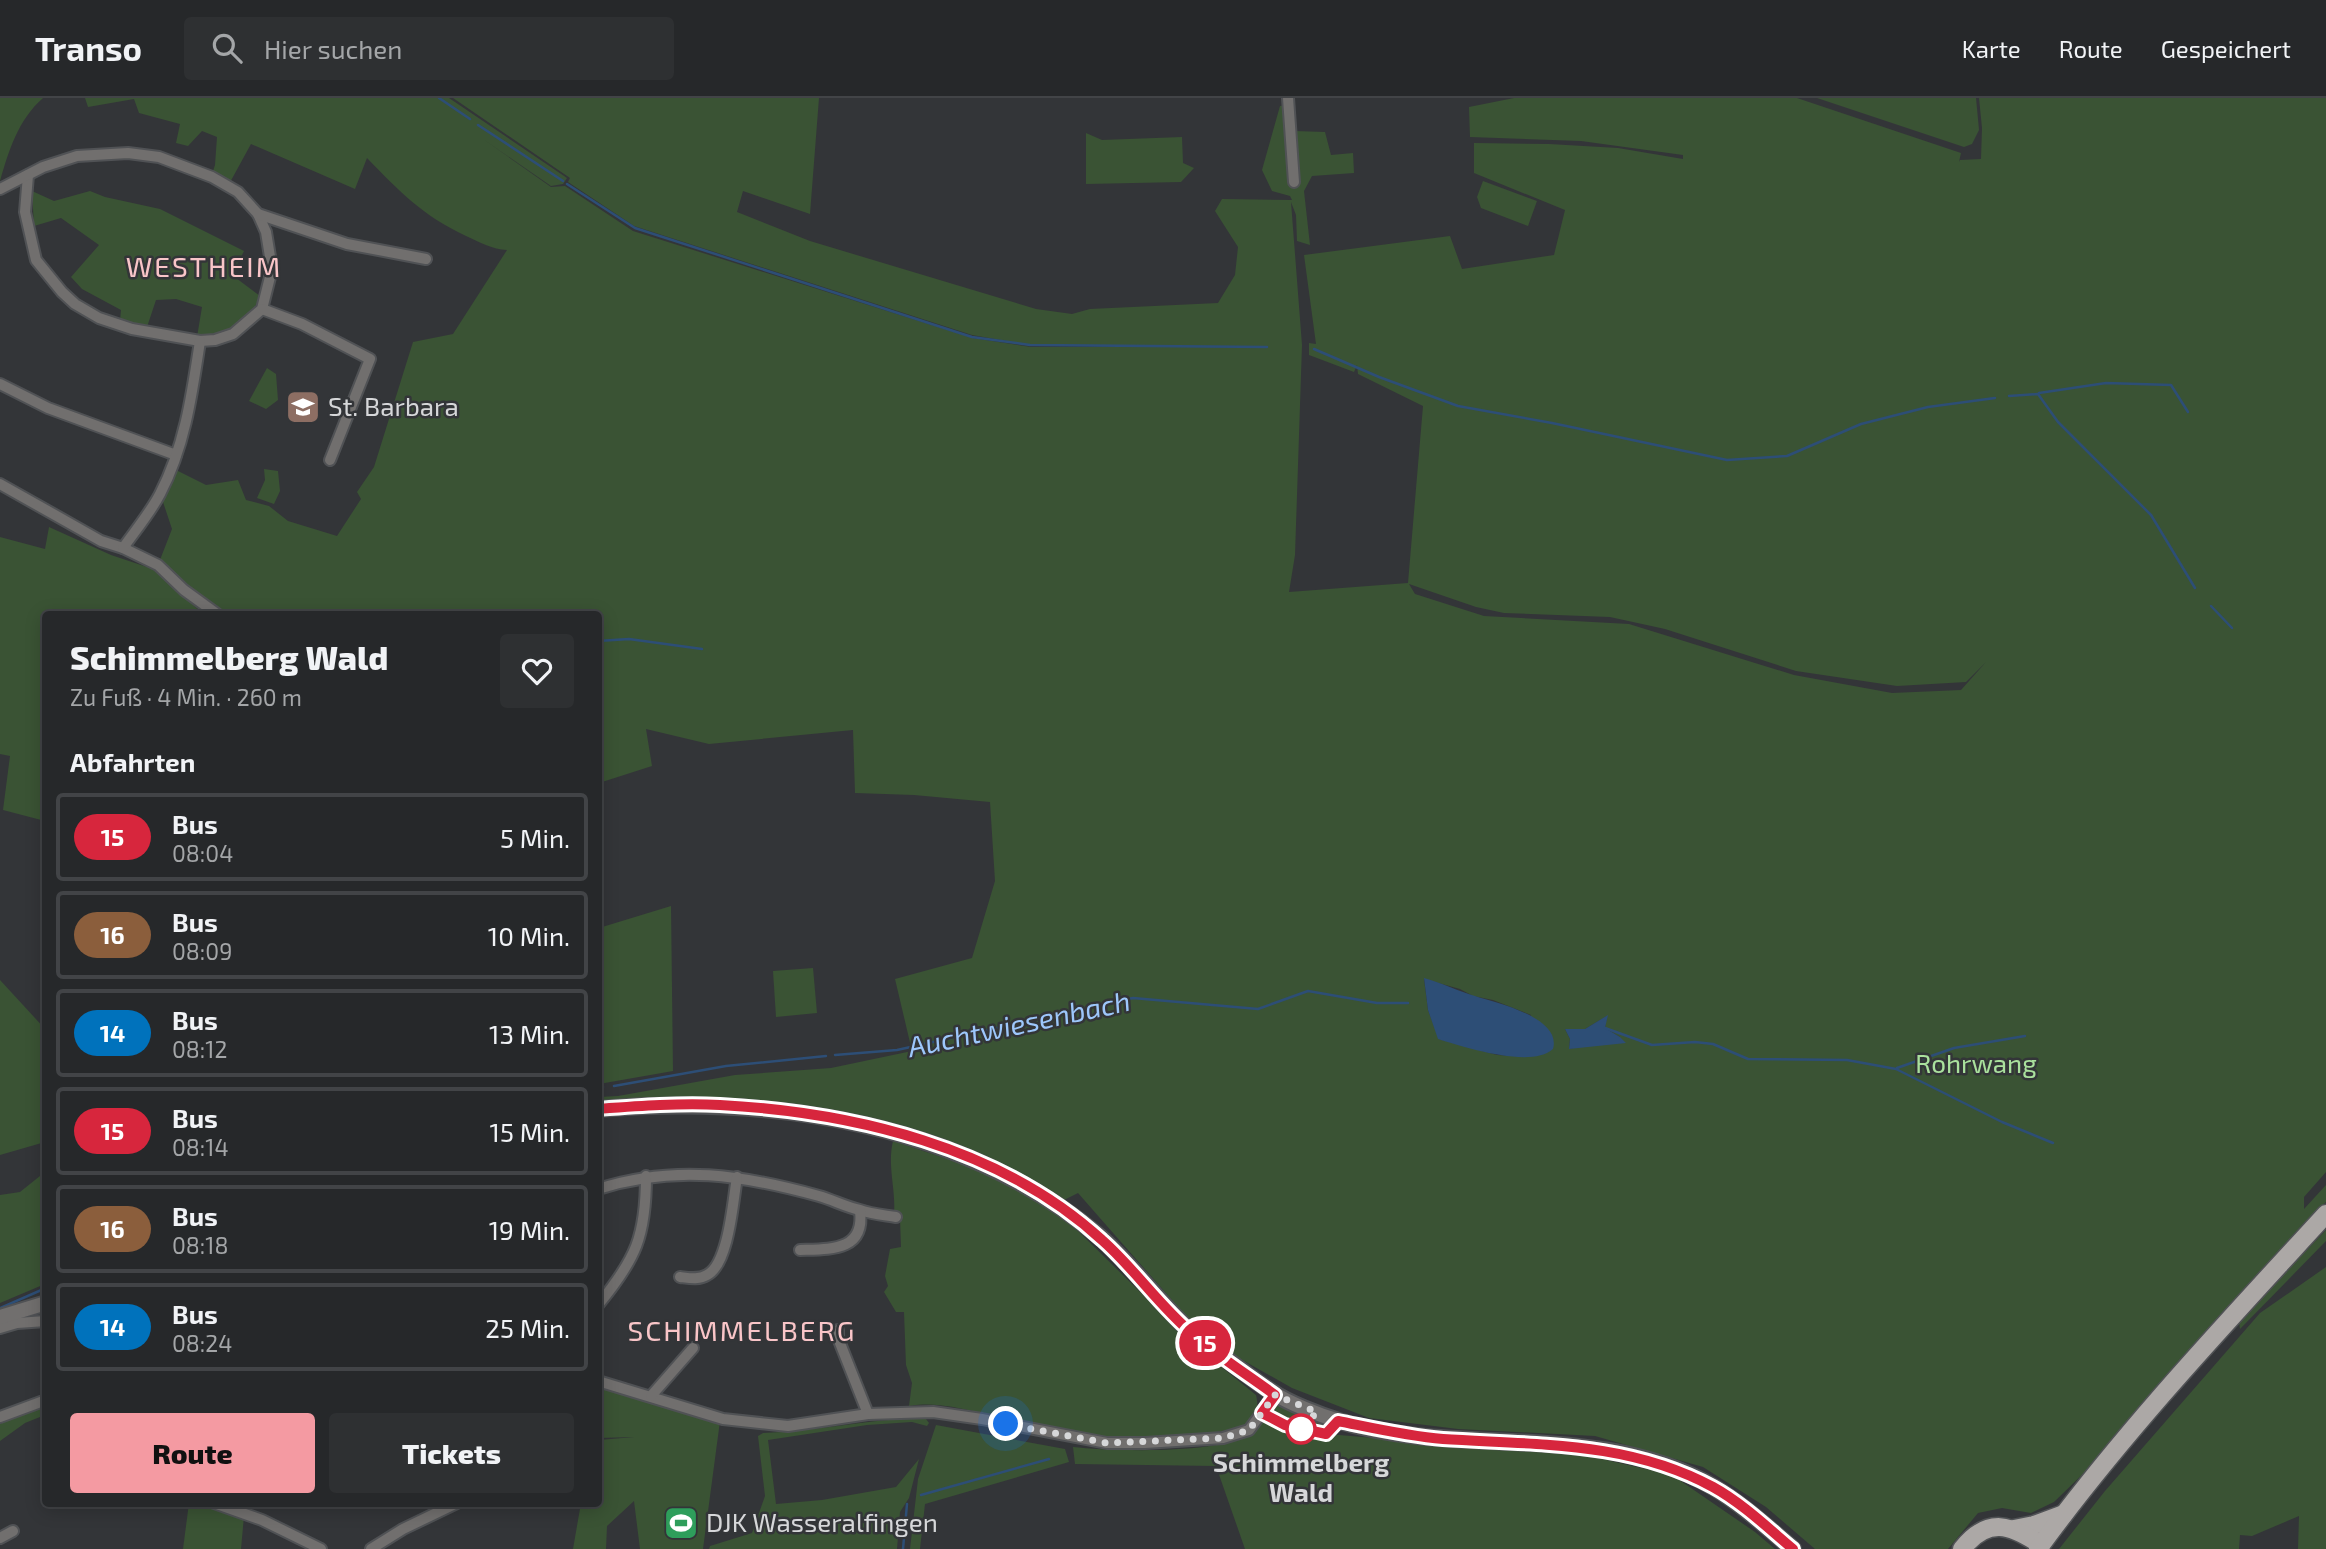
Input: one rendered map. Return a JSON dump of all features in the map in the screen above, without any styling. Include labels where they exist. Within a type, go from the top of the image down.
[{"type":"main road","points":[[2014,1529],[2040,1547],[2173,1383],[2326,1214]]},
{"type":"main road","points":[[1962,1549],[1974,1536],[1989,1528],[2014,1529],[2066,1513]]},
{"type":"street","points":[[1288,98],[1294,182]]},
{"type":"street","points":[[0,189],[43,167],[77,156],[128,153],[159,157],[221,182],[238,192],[258,214],[267,232],[272,269],[262,309],[233,334],[215,340],[200,341],[132,329],[99,318],[75,304],[36,260],[28,235],[25,212],[28,175]]},
{"type":"street","points":[[258,214],[347,244],[426,259]]},
{"type":"street","points":[[262,309],[302,324],[370,359],[330,460]]},
{"type":"street","points":[[123,548],[159,494],[176,455],[188,419],[200,341]]},
{"type":"street","points":[[0,384],[54,411],[176,455]]},
{"type":"street","points":[[0,484],[101,541],[158,565],[184,590],[214,611]]},
{"type":"street","points":[[602,1109],[720,1105],[802,1114],[862,1124],[912,1137],[966,1156],[1016,1180],[1056,1204],[1102,1239],[1193,1335],[1275,1395],[1338,1421],[1403,1435],[1580,1446],[1634,1456],[1669,1467],[1714,1488],[1793,1549]]},
{"type":"street","points":[[602,1188],[670,1173],[708,1174],[737,1177],[896,1217]]},
{"type":"street","points":[[602,1300],[619,1279],[640,1238],[646,1214],[646,1177]]},
{"type":"street","points":[[680,1277],[699,1278],[708,1275],[718,1263],[728,1236],[737,1177]]},
{"type":"street","points":[[800,1250],[843,1245],[854,1240],[862,1226],[860,1210]]},
{"type":"street","points":[[0,1317],[42,1304]]},
{"type":"street","points":[[0,1328],[17,1323],[42,1321]]},
{"type":"street","points":[[838,1330],[838,1338],[868,1414]]},
{"type":"street","points":[[651,1396],[693,1348]]},
{"type":"street","points":[[602,1382],[744,1423],[788,1426],[868,1414],[933,1412],[1107,1443],[1223,1438],[1249,1430],[1275,1395]]},
{"type":"street","points":[[0,1417],[42,1401]]},
{"type":"street","points":[[225,1507],[262,1520],[321,1549]]},
{"type":"street","points":[[371,1549],[403,1529],[449,1507]]},
{"type":"street","points":[[0,1538],[13,1531]]},
{"type":"green space","points":[[0,98],[43,98],[21,126],[0,181]]},
{"type":"green space","name":"Rohrwang","points":[[85,98],[449,98],[567,178],[563,184],[551,186],[483,139],[551,187],[565,186],[633,231],[973,338],[1031,347],[1148,347],[1030,345],[972,335],[634,226],[568,182],[570,178],[453,98],[819,98],[810,214],[743,191],[737,212],[810,241],[1036,309],[1072,314],[1090,309],[1218,303],[1235,275],[1238,247],[1215,211],[1222,199],[1292,200],[1290,196],[1272,191],[1262,170],[1280,106],[1289,105],[1294,131],[1325,132],[1331,155],[1353,153],[1354,173],[1312,176],[1304,191],[1310,245],[1297,241],[1296,215],[1291,202],[1302,345],[1295,555],[1289,592],[1408,583],[1423,406],[1358,374],[1357,365],[1354,372],[1309,355],[1309,343],[1316,344],[1304,255],[1450,236],[1462,269],[1554,255],[1565,210],[1474,173],[1474,143],[1618,148],[1683,159],[1683,155],[1581,141],[1470,137],[1469,107],[1514,98],[1797,98],[1961,153],[1959,162],[1981,159],[1979,98],[2326,98],[2326,1172],[2304,1197],[2304,1209],[2326,1185],[2326,1202],[2214,1323],[2087,1470],[2054,1502],[2031,1513],[2002,1508],[1978,1513],[1948,1549],[1815,1549],[1766,1507],[1703,1467],[1595,1436],[1458,1429],[1369,1418],[1292,1388],[1207,1340],[1078,1193],[1062,1201],[995,1163],[811,1110],[725,1099],[648,1099],[602,1104],[602,1097],[735,1075],[831,1068],[912,1051],[895,979],[972,958],[995,881],[990,802],[855,793],[853,730],[709,744],[646,729],[652,766],[602,782],[602,611],[209,611],[158,565],[172,529],[161,496],[174,469],[206,485],[238,480],[246,500],[269,506],[288,521],[337,536],[361,499],[357,492],[374,467],[413,342],[453,334],[507,250],[482,243],[437,220],[402,193],[367,158],[355,189],[251,144],[228,186],[212,174],[217,137],[202,131],[188,146],[176,143],[180,124],[139,113],[134,99],[88,107]],"holes":[[[1409,584],[1476,607],[1504,613],[1610,617],[1665,629],[1796,671],[1897,686],[1966,682],[1986,662],[1961,690],[1892,693],[1794,675],[1629,624],[1484,616],[1415,594]],[[1424,979],[1531,1015],[1515,1056],[1497,1055],[1439,1039],[1428,1010]],[[1607,1016],[1605,1028],[1620,1037],[1569,1049],[1570,1039],[1565,1029],[1585,1029]]]},
{"type":"green space","points":[[1817,98],[1976,98],[1979,130],[1972,144],[1964,147]]},
{"type":"green space","points":[[1086,133],[1102,140],[1182,137],[1183,163],[1194,168],[1181,182],[1086,184]]},
{"type":"green space","points":[[1483,181],[1537,201],[1528,226],[1481,208],[1477,197]]},
{"type":"green space","points":[[32,191],[54,201],[90,191],[160,209],[244,251],[232,275],[260,296],[256,305],[235,326],[207,336],[197,337],[202,307],[176,299],[156,300],[147,327],[120,321],[121,310],[82,289],[71,277],[99,245],[61,218],[34,226]]},
{"type":"green space","points":[[267,368],[276,374],[278,400],[266,409],[249,401]]},
{"type":"green space","points":[[264,469],[278,471],[280,491],[274,504],[257,498],[265,480]]},
{"type":"green space","points":[[49,527],[111,555],[153,569],[200,611],[42,611],[42,820],[3,810],[10,756],[0,754],[0,537],[45,549]]},
{"type":"green space","points":[[671,906],[673,1071],[602,1083],[602,927]]},
{"type":"green space","points":[[813,968],[817,1013],[776,1017],[773,971]]},
{"type":"green space","points":[[0,980],[42,1026],[42,1143],[0,1155]]},
{"type":"green space","points":[[893,1141],[978,1169],[1038,1199],[1074,1227],[1192,1343],[1256,1395],[1257,1407],[1253,1417],[1247,1423],[1221,1431],[1155,1438],[1104,1438],[1072,1434],[952,1407],[909,1406],[912,1383],[906,1365],[904,1312],[896,1312],[884,1292],[888,1286],[885,1276],[890,1249],[901,1247],[900,1218],[894,1213],[891,1159]]},
{"type":"green space","points":[[42,1174],[42,1285],[0,1303],[0,1195],[20,1192]]},
{"type":"green space","points":[[2326,1230],[2326,1241],[2240,1329],[2239,1321]]},
{"type":"green space","points":[[2326,1267],[2326,1549],[2298,1549],[2299,1516],[2252,1536],[2240,1535],[2239,1549],[2059,1549],[2105,1491],[2260,1313]]},
{"type":"green space","points":[[602,1384],[720,1421],[703,1549],[640,1549],[634,1501],[607,1526],[606,1549],[573,1549],[580,1507],[602,1507],[602,1440],[634,1437],[602,1438]]},
{"type":"green space","points":[[1277,1399],[1336,1423],[1327,1434],[1589,1456],[1672,1475],[1755,1532],[1775,1549],[1245,1549],[1216,1466],[1075,1464],[1073,1447],[1165,1450],[1216,1445],[1236,1440],[1254,1430]]},
{"type":"green space","points":[[42,1405],[42,1416],[25,1423],[0,1441],[0,1424]]},
{"type":"green space","points":[[912,1418],[926,1419],[929,1423],[927,1426],[912,1422],[867,1425],[768,1440],[776,1504],[822,1500],[896,1487],[919,1459],[909,1498],[900,1512],[897,1549],[709,1549],[710,1546],[752,1533],[765,1496],[758,1436],[763,1433]]},
{"type":"green space","points":[[936,1425],[1065,1449],[1069,1462],[925,1504],[920,1549],[910,1549],[918,1479]]},
{"type":"green space","points":[[188,1507],[218,1507],[244,1516],[241,1549],[183,1549]]},
{"type":"water","points":[[1424,978],[1511,1007],[1538,1020],[1548,1028],[1553,1038],[1553,1049],[1543,1055],[1514,1057],[1438,1039],[1428,1010]]},
{"type":"water","points":[[1608,1015],[1605,1028],[1626,1043],[1569,1049],[1570,1039],[1565,1029],[1585,1029]]},
{"type":"waterway","points":[[439,98],[470,119]]},
{"type":"waterway","points":[[478,125],[563,181]]},
{"type":"waterway","points":[[567,184],[635,228],[972,337],[1030,345],[1267,347]]},
{"type":"waterway","points":[[1314,349],[1379,377],[1458,406],[1727,460],[1787,456],[1861,424],[1928,407],[1995,398]]},
{"type":"waterway","points":[[2039,393],[2106,383],[2171,385],[2188,412]]},
{"type":"waterway","points":[[2009,396],[2038,394],[2058,422],[2151,515],[2195,588]]},
{"type":"waterway","points":[[2211,606],[2232,628]]},
{"type":"waterway","points":[[602,641],[629,639],[702,649]]},
{"type":"waterway","name":"Auchtwiesenbach","points":[[835,1055],[897,1050],[1133,998],[1258,1009],[1308,991],[1377,1003],[1408,1003]]},
{"type":"waterway","name":"Auchtwiesenbach","points":[[1605,1028],[1652,1045],[1695,1042],[1713,1044],[1748,1059],[1847,1060],[1896,1069],[2002,1122],[2053,1143]]},
{"type":"waterway","points":[[1897,1068],[1954,1048],[2025,1036]]},
{"type":"waterway","name":"Auchtwiesenbach","points":[[614,1086],[726,1066],[826,1056]]},
{"type":"waterway","name":"Auchtwiesenbach","points":[[0,1308],[42,1290]]},
{"type":"waterway","points":[[921,1495],[1049,1459]]},
{"type":"waterway","points":[[903,1549],[907,1504]]},
{"type":"bus line","name":"15","points":[[602,1109],[720,1105],[802,1114],[862,1124],[912,1137],[966,1156],[1016,1180],[1056,1204],[1102,1239],[1193,1335],[1275,1395],[1262,1413],[1285,1425],[1326,1434],[1338,1421],[1403,1435],[1580,1446],[1634,1456],[1669,1467],[1714,1488],[1793,1549]]},
{"type":"place","name":"St. Barbara","points":[[303,407]]},
{"type":"place","name":"Schimmelberg Wald","points":[[1301,1429]]},
{"type":"place","name":"DJK Wasseralfingen","points":[[681,1523]]},
{"type":"district","name":"WESTHEIM","points":[[204,267]]},
{"type":"district","name":"SCHIMMELBERG","points":[[742,1331]]},
{"type":"route","points":[[1006,1424],[1107,1443],[1223,1438],[1249,1430],[1275,1395],[1317,1412],[1301,1429]]}]
